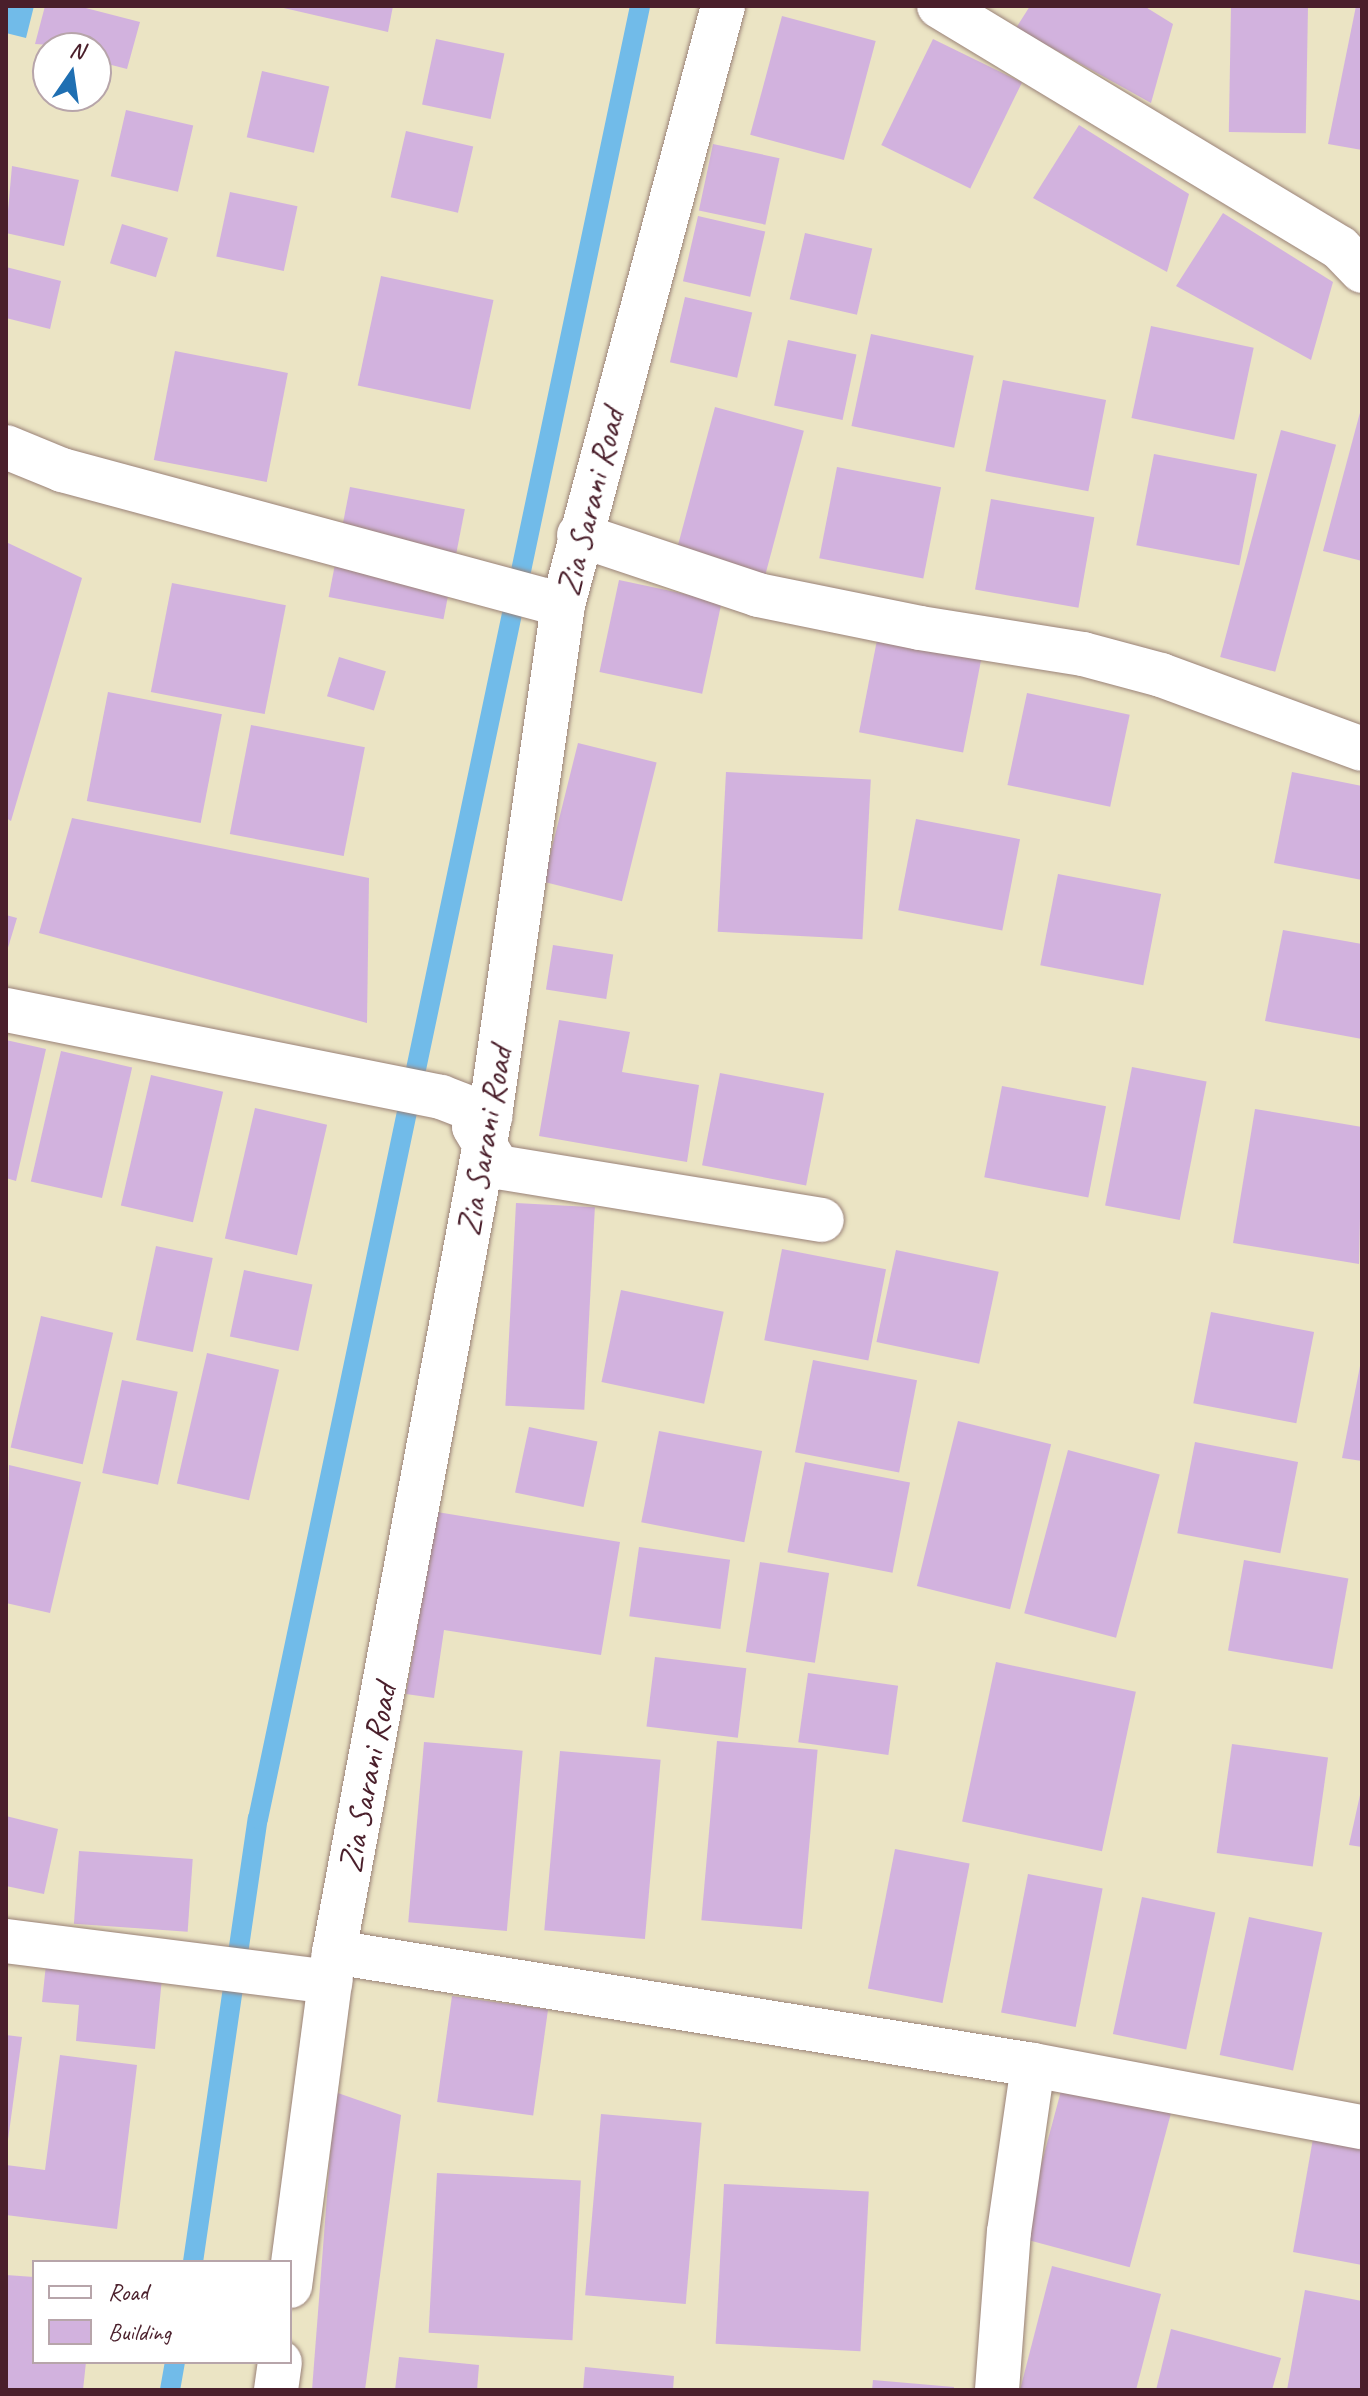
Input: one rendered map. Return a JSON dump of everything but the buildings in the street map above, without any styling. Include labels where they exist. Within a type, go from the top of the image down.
[{"type":"street","name":"Zia Sarani Road","points":[[292,2271],[332,1967],[488,1130],[563,605],[579,535],[723,6]]},
{"type":"street","points":[[939,6],[1340,248],[1362,271]]},
{"type":"street","points":[[6,447],[62,470],[563,605]]},
{"type":"street","points":[[579,535],[758,595],[1096,657],[1161,675],[1362,749]]},
{"type":"street","points":[[6,1010],[426,1094],[488,1130],[498,1167],[822,1220]]},
{"type":"street","points":[[6,1941],[332,1967],[1033,2065],[1362,2127]]},
{"type":"street","points":[[997,2390],[1009,2232],[1033,2065]]},
{"type":"street","points":[[276,2390],[280,2364]]},
{"type":"water","points":[[6,6],[34,6],[26,38],[6,33]]},
{"type":"waterway","points":[[193,2260],[258,1819],[640,6]]},
{"type":"waterway","points":[[170,2390],[175,2364]]}]
